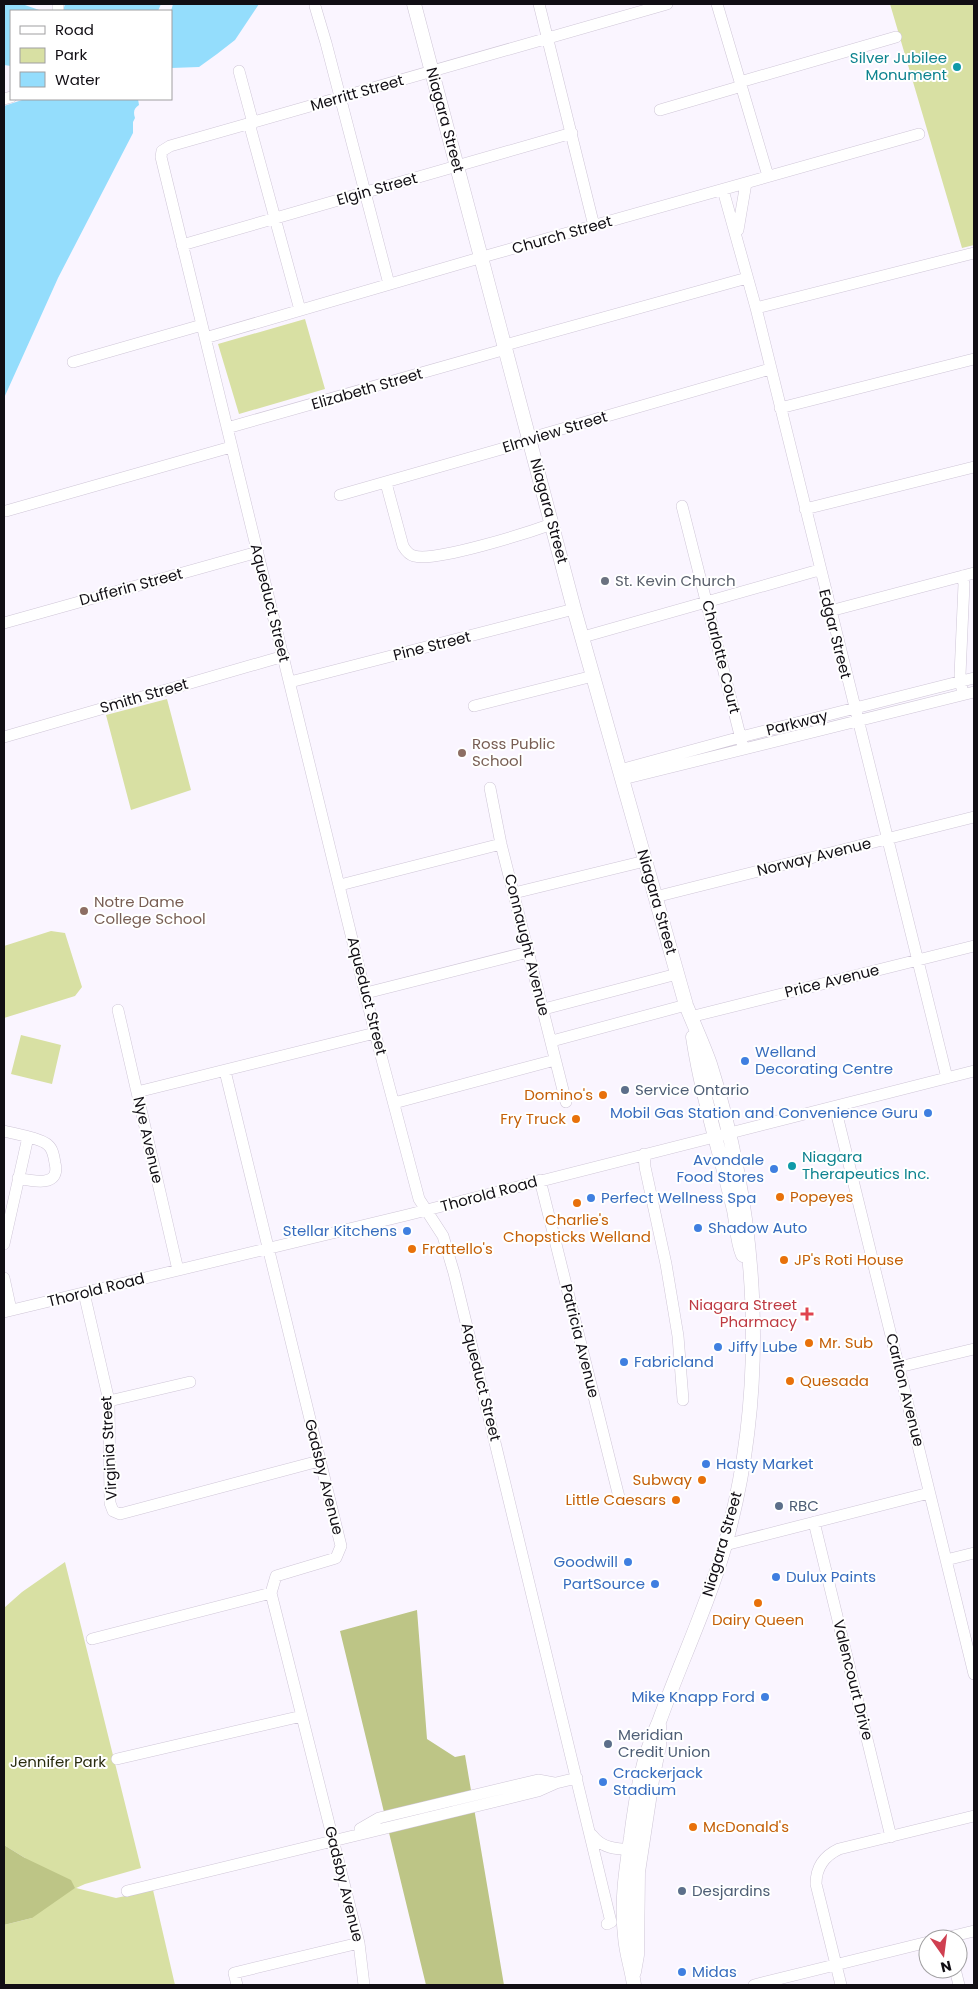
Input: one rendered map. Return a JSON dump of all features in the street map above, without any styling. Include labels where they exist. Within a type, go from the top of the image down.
[{"type":"main road","name":"Niagara Street","points":[[414,4],[574,609],[688,1011],[697,1066],[722,1135],[740,1247],[749,1270],[753,1348],[750,1410],[742,1476],[725,1545],[706,1600],[659,1722],[649,1742],[644,1760],[635,1850],[625,1871],[624,1934],[634,1982]]},
{"type":"street","points":[[539,4],[594,226]]},
{"type":"street","name":"Merritt Street","points":[[162,151],[170,146],[667,4]]},
{"type":"street","points":[[717,4],[768,176]]},
{"type":"street","points":[[315,6],[389,284]]},
{"type":"street","points":[[660,110],[896,37]]},
{"type":"street","points":[[239,71],[300,310]]},
{"type":"street","name":"Elgin Street","points":[[182,245],[572,133]]},
{"type":"street","name":"Church Street","points":[[205,338],[920,134]]},
{"type":"street","name":"Aqueduct Street","points":[[162,151],[161,160],[228,428],[231,447],[418,1200],[443,1236],[451,1260],[591,1834],[611,1920],[608,1924]]},
{"type":"street","points":[[738,237],[746,183]]},
{"type":"street","name":"Edgar Street","points":[[723,190],[738,237],[756,308],[886,839],[947,1078]]},
{"type":"street","points":[[756,308],[974,253]]},
{"type":"street","name":"Elizabeth Street","points":[[228,428],[747,278]]},
{"type":"street","points":[[73,362],[202,325]]},
{"type":"street","points":[[780,408],[974,359]]},
{"type":"street","name":"Elmview Street","points":[[340,495],[770,369]]},
{"type":"street","points":[[6,511],[231,447]]},
{"type":"street","points":[[805,509],[974,467]]},
{"type":"street","points":[[386,483],[403,546],[408,553],[416,556],[434,557],[552,524]]},
{"type":"street","name":"Charlotte Court","points":[[682,506],[744,749]]},
{"type":"street","name":"Dufferin Street","points":[[4,622],[258,552]]},
{"type":"street","points":[[583,637],[820,570]]},
{"type":"street","points":[[830,611],[974,573]]},
{"type":"street","points":[[962,576],[964,584],[960,682],[969,693]]},
{"type":"street","name":"Pine Street","points":[[290,682],[574,609]]},
{"type":"street","name":"Smith Street","points":[[4,737],[284,656]]},
{"type":"street","points":[[474,706],[593,676]]},
{"type":"street","name":"Parkway","points":[[622,775],[741,737],[974,678]]},
{"type":"street","name":"Parkway","points":[[622,775],[744,749],[969,693]]},
{"type":"street","name":"Connaught Avenue","points":[[490,788],[501,844],[566,1102]]},
{"type":"street","name":"Norway Avenue","points":[[655,896],[974,817]]},
{"type":"street","points":[[340,885],[501,844]]},
{"type":"street","points":[[514,893],[645,860]]},
{"type":"street","name":"Price Avenue","points":[[552,1041],[974,946]]},
{"type":"street","points":[[366,993],[528,952]]},
{"type":"street","points":[[544,1009],[678,974]]},
{"type":"street","name":"Nye Avenue","points":[[118,1010],[178,1270]]},
{"type":"street","points":[[137,1092],[375,1033]]},
{"type":"street","points":[[394,1103],[555,1060]]},
{"type":"street","name":"Gadsby Avenue","points":[[225,1071],[341,1546],[336,1558],[276,1576],[271,1593],[359,1943],[364,1985]]},
{"type":"street","name":"Thorold Road","points":[[8,1311],[426,1210],[947,1078],[974,1073]]},
{"type":"street","name":"Carlton Avenue","points":[[834,1107],[974,1674]]},
{"type":"street","points":[[4,1131],[49,1145],[52,1150],[56,1166],[55,1174],[46,1181],[18,1178]]},
{"type":"street","points":[[4,1244],[28,1137]]},
{"type":"street","points":[[644,1154],[646,1176],[666,1264],[678,1336],[684,1400]]},
{"type":"street","name":"Patricia Avenue","points":[[540,1180],[620,1501]]},
{"type":"street","points":[[4,1278],[8,1311]]},
{"type":"street","name":"Virginia Street","points":[[84,1293],[109,1401],[110,1503],[113,1511],[120,1514],[320,1461]]},
{"type":"street","points":[[899,1367],[974,1349]]},
{"type":"street","points":[[109,1401],[190,1382]]},
{"type":"street","points":[[725,1545],[929,1493]]},
{"type":"street","name":"Valencourt Drive","points":[[814,1522],[891,1837]]},
{"type":"street","points":[[946,1560],[974,1553]]},
{"type":"street","points":[[92,1639],[271,1593]]},
{"type":"street","points":[[117,1760],[302,1716]]},
{"type":"street","points":[[127,1890],[538,1791],[556,1783],[577,1778]]},
{"type":"street","points":[[841,1985],[817,1889],[816,1878],[819,1867],[829,1855],[839,1849],[974,1816]]},
{"type":"street","points":[[591,1834],[598,1842],[605,1846],[635,1850]]},
{"type":"street","points":[[237,1985],[234,1973],[359,1943]]},
{"type":"street","points":[[754,1985],[918,1944]]},
{"type":"green space","points":[[890,4],[974,4],[974,245],[962,248]]},
{"type":"green space","points":[[305,319],[325,389],[239,414],[218,344]]},
{"type":"green space","points":[[167,699],[191,790],[131,810],[106,715]]},
{"type":"green space","points":[[51,931],[65,933],[82,987],[75,996],[4,1018],[4,946]]},
{"type":"green space","points":[[21,1035],[61,1045],[52,1084],[11,1074]]},
{"type":"green space","name":"Jennifer Park","points":[[65,1562],[141,1868],[76,1888],[116,1898],[153,1890],[175,1985],[4,1985],[4,1925],[32,1918],[25,1858],[4,1845],[4,1608],[22,1592]]},
{"type":"green space","points":[[417,1610],[427,1739],[455,1757],[465,1755],[504,1985],[426,1985],[340,1631]]},
{"type":"green space","points":[[4,1845],[25,1858],[71,1880],[75,1888],[32,1918],[4,1925]]},
{"type":"water","points":[[4,4],[22,4],[39,10],[10,10],[10,66],[4,65]]},
{"type":"water","points":[[65,4],[161,4],[158,10],[63,10]]},
{"type":"water","points":[[173,4],[259,4],[235,40],[199,67],[172,68],[171,10]]},
{"type":"water","points":[[22,100],[138,100],[139,105],[134,110],[133,133],[58,278],[4,398],[4,106]]},
{"type":"place","name":"Silver Jubilee Monument","points":[[957,67]]},
{"type":"place","name":"St. Kevin Church","points":[[605,581]]},
{"type":"place","name":"Ross Public School","points":[[462,753]]},
{"type":"place","name":"Notre Dame College School","points":[[84,911]]},
{"type":"place","name":"Welland Decorating Centre","points":[[745,1061]]},
{"type":"place","name":"Service Ontario","points":[[625,1090]]},
{"type":"place","name":"Domino's","points":[[603,1095]]},
{"type":"place","name":"Mobil Gas Station and Convenience Guru","points":[[928,1113]]},
{"type":"place","name":"Fry Truck","points":[[576,1119]]},
{"type":"place","name":"Niagara Therapeutics Inc.","points":[[792,1166]]},
{"type":"place","name":"Avondale Food Stores","points":[[774,1169]]},
{"type":"place","name":"Popeyes","points":[[780,1197]]},
{"type":"place","name":"Perfect Wellness Spa","points":[[591,1198]]},
{"type":"place","name":"Charlie's Chopsticks Welland","points":[[577,1203]]},
{"type":"place","name":"Shadow Auto","points":[[698,1228]]},
{"type":"place","name":"Stellar Kitchens","points":[[407,1231]]},
{"type":"place","name":"Frattello's","points":[[412,1249]]},
{"type":"place","name":"JP's Roti House","points":[[784,1260]]},
{"type":"place","name":"Niagara Street Pharmacy","points":[[807,1314]]},
{"type":"place","name":"Mr. Sub","points":[[809,1343]]},
{"type":"place","name":"Jiffy Lube","points":[[718,1347]]},
{"type":"place","name":"Fabricland","points":[[624,1362]]},
{"type":"place","name":"Quesada","points":[[790,1381]]},
{"type":"place","name":"Hasty Market","points":[[706,1464]]},
{"type":"place","name":"Subway","points":[[702,1480]]},
{"type":"place","name":"Little Caesars","points":[[676,1500]]},
{"type":"place","name":"RBC","points":[[779,1506]]},
{"type":"place","name":"Goodwill","points":[[628,1562]]},
{"type":"place","name":"Dulux Paints","points":[[776,1577]]},
{"type":"place","name":"PartSource","points":[[655,1584]]},
{"type":"place","name":"Dairy Queen","points":[[758,1603]]},
{"type":"place","name":"Mike Knapp Ford","points":[[765,1697]]},
{"type":"place","name":"Meridian Credit Union","points":[[608,1744]]},
{"type":"place","name":"Crackerjack Stadium","points":[[603,1782]]},
{"type":"place","name":"McDonald's","points":[[693,1827]]},
{"type":"place","name":"Desjardins","points":[[682,1891]]},
{"type":"place","name":"Midas","points":[[682,1972]]}]
